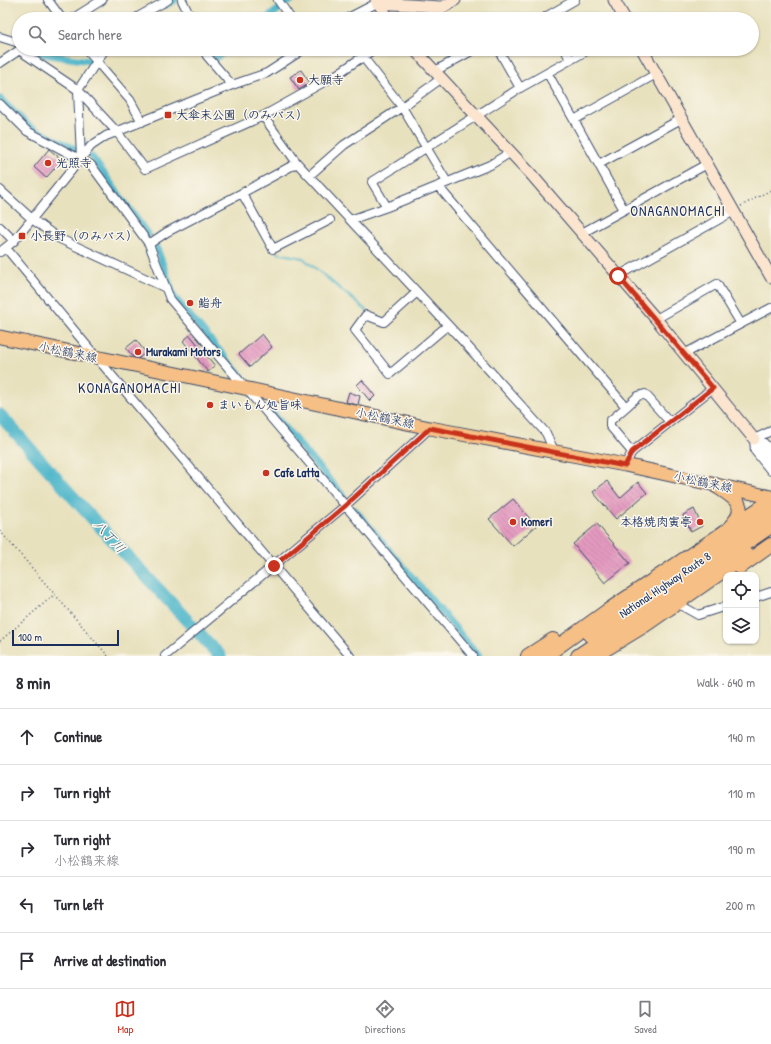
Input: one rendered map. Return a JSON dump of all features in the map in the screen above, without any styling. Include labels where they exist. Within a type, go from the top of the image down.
[{"type":"highway","points":[[715,485],[738,503],[741,510],[722,543]]},
{"type":"highway","points":[[545,656],[606,612],[722,543],[771,501]]},
{"type":"highway","name":"National Highway Route 8","points":[[558,656],[722,543],[771,513]]},
{"type":"highway","name":"National Highway Route 8","points":[[578,656],[722,543],[771,526]]},
{"type":"highway","points":[[602,656],[771,537]]},
{"type":"highway","points":[[528,656],[577,625],[703,539],[722,543]]},
{"type":"highway","points":[[733,572],[771,545]]},
{"type":"highway","points":[[602,656],[723,579]]},
{"type":"main road","name":"小松鶴来線","points":[[0,337],[430,428],[625,466],[771,497]]},
{"type":"street","points":[[48,0],[57,12]]},
{"type":"street","points":[[83,12],[102,0]]},
{"type":"street","points":[[147,12],[168,0]]},
{"type":"street","points":[[182,0],[188,12]]},
{"type":"street","points":[[278,0],[286,12]]},
{"type":"street","points":[[434,12],[454,0]]},
{"type":"street","points":[[554,12],[576,0]]},
{"type":"street","points":[[614,0],[621,12]]},
{"type":"street","points":[[358,12],[376,1],[441,7]]},
{"type":"street","points":[[376,1],[384,12]]},
{"type":"street","points":[[0,37],[12,43]]},
{"type":"street","points":[[0,63],[12,53]]},
{"type":"street","points":[[32,56],[78,90],[117,132],[145,169],[263,116],[333,77],[363,57],[402,107],[447,182]]},
{"type":"street","points":[[92,56],[130,100],[142,122]]},
{"type":"street","points":[[81,158],[78,90],[100,56]]},
{"type":"street","points":[[206,56],[232,85]]},
{"type":"street","points":[[293,56],[267,73],[232,85],[106,136],[90,146],[14,241],[3,250],[97,358],[350,656]]},
{"type":"street","points":[[421,56],[511,152],[582,233],[656,319],[771,460]]},
{"type":"street","points":[[309,176],[344,146],[402,107],[439,75],[466,56]]},
{"type":"street","points":[[502,56],[520,88]]},
{"type":"street","points":[[568,56],[570,60]]},
{"type":"street","points":[[387,207],[372,182],[520,88],[548,74],[577,56]]},
{"type":"street","points":[[646,56],[771,277]]},
{"type":"street","points":[[548,74],[624,210]]},
{"type":"street","points":[[574,120],[656,74]]},
{"type":"street","points":[[0,104],[27,131],[81,158],[91,165],[149,244],[170,299],[473,656]]},
{"type":"street","points":[[263,116],[309,176],[546,433],[555,453]]},
{"type":"street","points":[[599,164],[681,119]]},
{"type":"street","points":[[350,220],[387,207],[490,165],[511,152]]},
{"type":"street","points":[[149,244],[167,232],[242,193],[297,162]]},
{"type":"street","points":[[582,233],[707,164]]},
{"type":"street","points":[[438,186],[626,407]]},
{"type":"street","points":[[0,190],[32,219],[58,238],[166,288]]},
{"type":"street","points":[[242,193],[273,249],[330,220]]},
{"type":"street","points":[[618,276],[734,211]]},
{"type":"street","points":[[0,227],[14,241]]},
{"type":"street","points":[[656,319],[717,284],[741,324]]},
{"type":"street","points":[[417,292],[384,322],[366,315],[355,330],[390,374],[448,326]]},
{"type":"street","points":[[684,354],[771,308]]},
{"type":"street","points":[[625,466],[632,452],[669,421],[713,388]]},
{"type":"street","points":[[632,452],[610,426],[610,421],[638,396],[645,394],[669,421]]},
{"type":"street","points":[[165,656],[346,505],[430,428]]},
{"type":"street","points":[[754,439],[771,431]]},
{"type":"street","points":[[754,439],[764,443],[771,450]]},
{"type":"street","points":[[754,439],[755,451],[771,470]]},
{"type":"street","points":[[759,596],[771,592]]},
{"type":"street","points":[[682,606],[698,615],[723,607]]},
{"type":"path","points":[[734,211],[771,190]]},
{"type":"path","points":[[0,531],[108,656]]},
{"type":"path","points":[[0,641],[55,594]]},
{"type":"building","name":"大願寺","points":[[301,70],[310,83],[299,90],[290,77]]},
{"type":"building","name":"光照寺","points":[[49,149],[62,160],[46,178],[34,167]]},
{"type":"building","points":[[262,334],[272,347],[250,367],[239,354]]},
{"type":"building","points":[[190,335],[215,366],[208,372],[183,341]]},
{"type":"building","points":[[136,340],[146,353],[136,360],[126,348]]},
{"type":"building","points":[[362,380],[375,396],[370,401],[357,385]]},
{"type":"building","points":[[349,392],[360,396],[358,405],[346,402]]},
{"type":"building","points":[[607,481],[620,498],[638,482],[647,493],[616,519],[593,492]]},
{"type":"building","name":"Komeri","points":[[513,499],[536,526],[513,546],[489,519]]},
{"type":"building","points":[[694,509],[702,526],[691,532],[683,515]]},
{"type":"building","points":[[597,524],[630,563],[605,583],[573,544]]},
{"type":"waterway","points":[[163,6],[175,0]]},
{"type":"waterway","points":[[287,3],[292,0]]},
{"type":"waterway","points":[[56,56],[90,61]]},
{"type":"waterway","points":[[212,56],[216,58],[219,56]]},
{"type":"waterway","points":[[0,99],[31,128],[75,149]]},
{"type":"waterway","points":[[92,157],[148,235]]},
{"type":"waterway","points":[[157,248],[174,297],[245,381]]},
{"type":"waterway","points":[[277,253],[303,258],[367,311]]},
{"type":"waterway","points":[[270,410],[343,496]]},
{"type":"waterway","name":"八丁川","points":[[0,415],[81,506],[220,656]]},
{"type":"waterway","points":[[355,510],[479,656]]},
{"type":"place","name":"大願寺","points":[[300,80]]},
{"type":"place","name":"大傘末公園（のみバス）","points":[[168,115]]},
{"type":"place","name":"光照寺","points":[[48,163]]},
{"type":"place","name":"小長野（のみバス）","points":[[22,236]]},
{"type":"place","name":"鮨舟","points":[[190,303]]},
{"type":"place","name":"Murakami Motors","points":[[138,352]]},
{"type":"place","name":"まいもん処旨味","points":[[210,405]]},
{"type":"place","name":"Cafe Latta","points":[[266,473]]},
{"type":"place","name":"Komeri","points":[[513,522]]},
{"type":"place","name":"本格焼肉寅亭","points":[[700,522]]},
{"type":"district","name":"ONAGANOMACHI","points":[[678,211]]},
{"type":"district","name":"KONAGANOMACHI","points":[[130,388]]},
{"type":"route","points":[[274,566],[346,505],[430,428],[625,466],[632,452],[669,421],[713,388],[618,276]]}]
